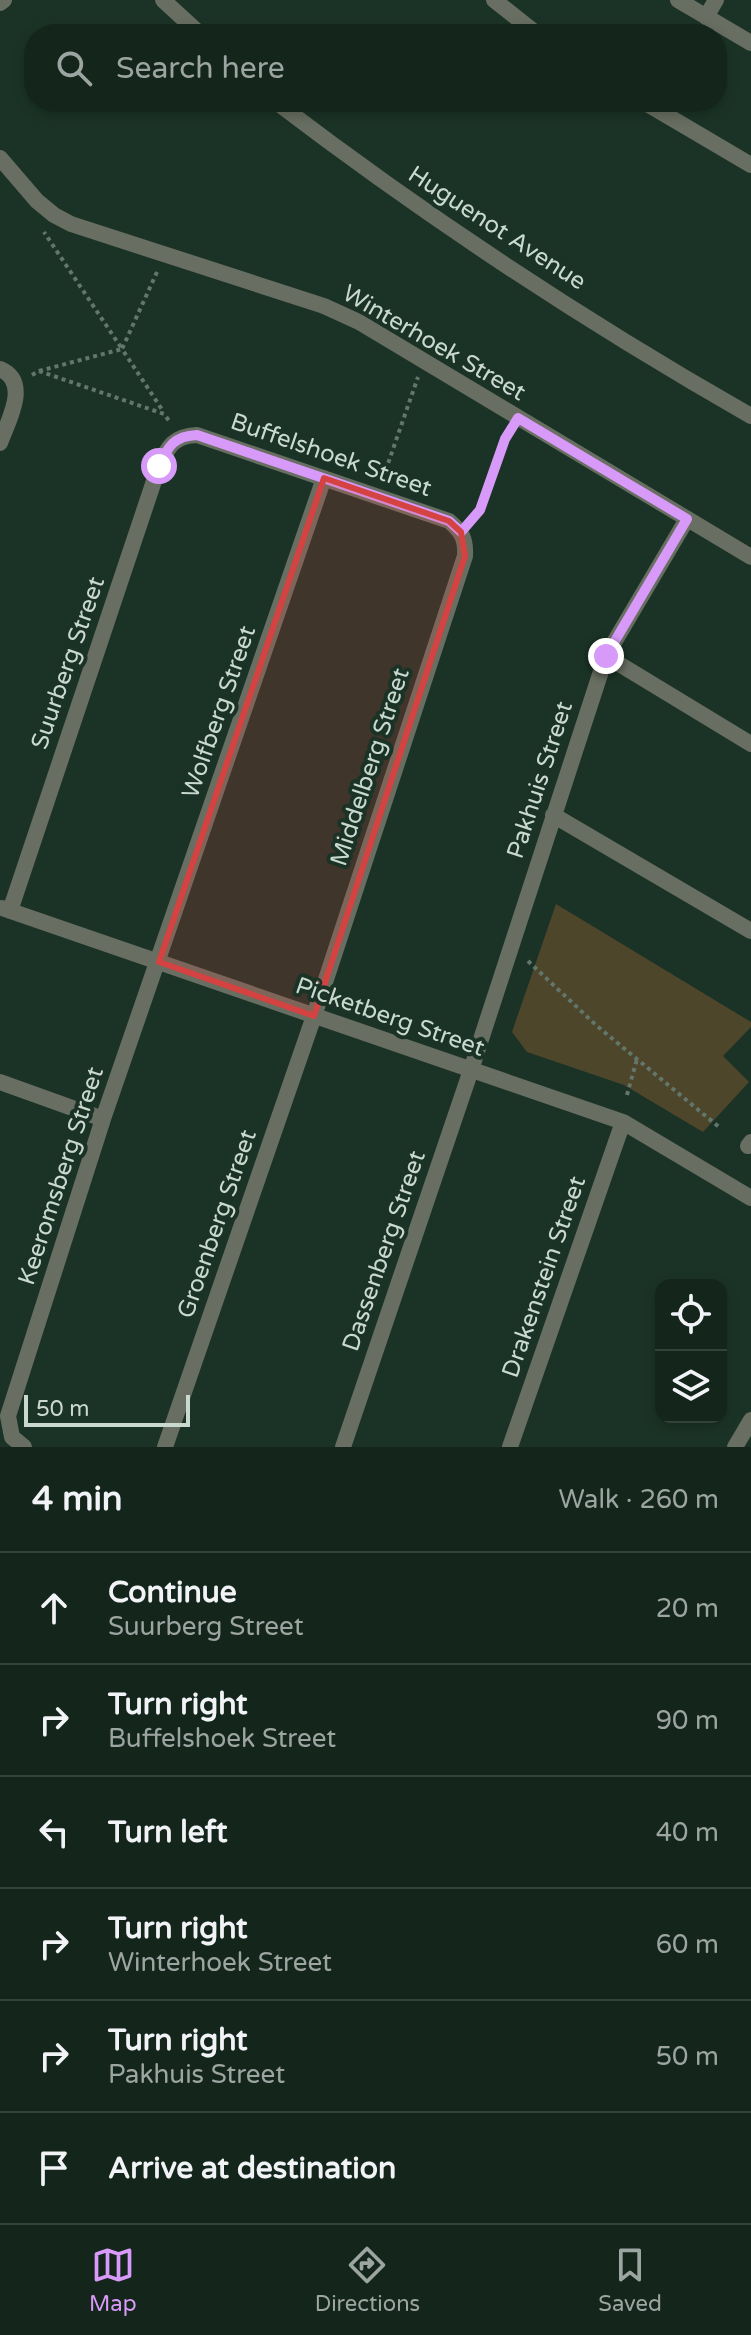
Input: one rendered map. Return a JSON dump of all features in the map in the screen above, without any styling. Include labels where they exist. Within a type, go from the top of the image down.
[{"type":"street","points":[[163,0],[189,24]]},
{"type":"street","points":[[494,0],[524,24]]},
{"type":"street","points":[[678,0],[718,24]]},
{"type":"street","points":[[706,17],[716,0]]},
{"type":"street","points":[[727,29],[751,43]]},
{"type":"street","name":"Huguenot Avenue","points":[[289,112],[463,238],[697,386]]},
{"type":"street","points":[[661,112],[751,165]]},
{"type":"street","name":"Winterhoek Street","points":[[0,158],[43,205],[71,224],[324,306],[359,322],[751,557]]},
{"type":"street","points":[[0,369],[11,376],[17,392],[0,443]]},
{"type":"street","points":[[697,386],[751,406]]},
{"type":"street","points":[[697,386],[751,416]]},
{"type":"street","name":"Buffelshoek Street","points":[[181,436],[197,435],[377,496],[449,521],[461,532]]},
{"type":"street","name":"Suurberg Street","points":[[5,910],[159,466],[169,445],[181,436]]},
{"type":"street","name":"Wolfberg Street","points":[[159,962],[324,478]]},
{"type":"street","name":"Pakhuis Street","points":[[471,1070],[606,656],[687,519]]},
{"type":"street","name":"Middelberg Street","points":[[314,1016],[465,556],[466,544],[461,532]]},
{"type":"street","points":[[606,656],[751,744]]},
{"type":"street","points":[[553,815],[751,931]]},
{"type":"street","name":"Picketberg Street","points":[[5,910],[623,1122],[751,1198]]},
{"type":"street","name":"Keeromsberg Street","points":[[24,1447],[12,1437],[8,1416],[103,1119],[159,962]]},
{"type":"street","name":"Groenberg Street","points":[[165,1447],[314,1016]]},
{"type":"street","name":"Dassenberg Street","points":[[343,1447],[471,1070]]},
{"type":"street","points":[[0,1082],[103,1119]]},
{"type":"street","name":"Drakenstein Street","points":[[510,1447],[623,1122]]},
{"type":"street","points":[[735,1447],[751,1420]]},
{"type":"path","points":[[43,205],[44,233],[181,436]]},
{"type":"path","points":[[16,385],[39,371],[122,349],[154,283],[163,254]]},
{"type":"path","points":[[377,496],[423,362]]},
{"type":"path","points":[[39,371],[164,414]]},
{"type":"path","points":[[461,532],[480,510],[505,439],[518,418]]},
{"type":"path","points":[[528,961],[597,1026],[719,1127]]},
{"type":"path","points":[[627,1095],[638,1059]]},
{"type":"highlighted area","points":[[324,478],[449,521],[461,532],[465,556],[314,1016],[159,962]]},
{"type":"shaded area","points":[[556,904],[751,1022],[751,1027],[723,1056],[749,1082],[703,1132],[624,1085],[527,1052],[512,1032]]},
{"type":"route","points":[[159,466],[169,445],[181,436],[197,435],[449,521],[461,532],[480,510],[505,439],[518,418],[687,519],[606,656]]}]
